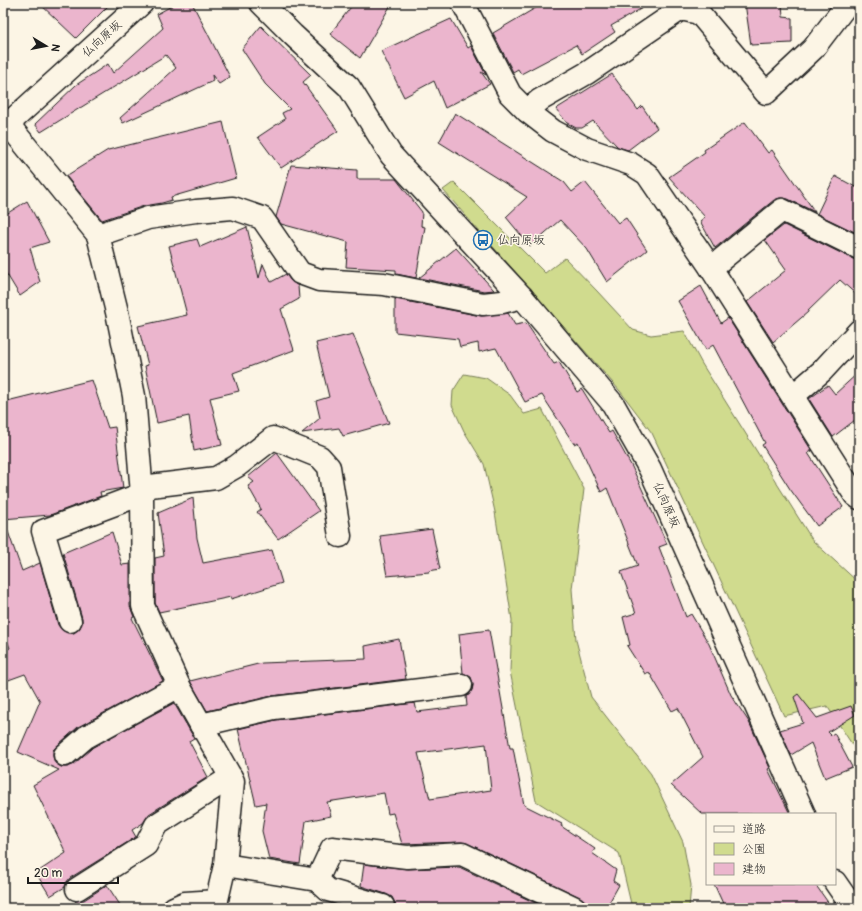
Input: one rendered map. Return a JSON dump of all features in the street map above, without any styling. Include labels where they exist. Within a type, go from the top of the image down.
[{"type":"street","name":"仏向原坂","points":[[6,124],[142,3]]},
{"type":"street","name":"仏向原坂","points":[[261,3],[349,87],[391,155],[522,297],[613,404],[650,469],[804,813]]},
{"type":"street","points":[[463,3],[510,94],[527,111],[553,131],[587,149],[631,164],[647,174],[711,268],[855,495],[859,498]]},
{"type":"street","points":[[527,111],[540,100],[587,73],[681,9],[699,13],[766,93],[813,49],[851,10]]},
{"type":"street","points":[[6,124],[98,235],[117,312],[134,396],[142,490],[143,606],[179,686],[233,781],[225,865],[216,904],[185,903],[174,908]]},
{"type":"street","points":[[98,235],[148,218],[196,211],[233,208],[262,218],[300,273],[319,280],[384,284],[483,304],[502,302],[522,297]]},
{"type":"street","points":[[711,268],[782,210],[859,248]]},
{"type":"street","points":[[793,396],[822,371],[859,331]]},
{"type":"street","points":[[70,621],[43,531],[142,490],[216,478],[237,466],[273,438],[320,457],[329,467],[340,536]]},
{"type":"street","points":[[201,725],[274,708],[461,685]]},
{"type":"street","points":[[65,755],[86,737],[179,686]]},
{"type":"street","points":[[77,889],[146,845],[156,825],[231,777]]},
{"type":"street","points":[[317,880],[332,848],[407,857],[462,854],[575,908]]},
{"type":"street","points":[[225,865],[317,880],[328,890],[384,906]]},
{"type":"street","points":[[836,883],[853,908]]},
{"type":"green space","points":[[454,182],[545,273],[565,258],[633,330],[651,335],[684,331],[702,364],[813,541],[859,583],[859,755],[827,706],[784,716],[652,433],[620,391],[443,190]]},
{"type":"green space","points":[[464,374],[486,378],[510,395],[524,414],[542,409],[584,489],[572,589],[576,640],[591,697],[651,774],[683,842],[691,885],[689,908],[632,908],[619,853],[536,801],[510,671],[512,620],[495,512],[484,464],[464,431],[452,405],[453,391]]},
{"type":"building","points":[[39,3],[111,3],[76,38]]},
{"type":"building","points":[[177,3],[192,3],[230,77],[219,84],[212,75],[213,81],[123,123],[120,118],[176,68],[166,55],[41,132],[35,124],[76,85],[108,64],[113,73],[163,28],[157,14]]},
{"type":"building","points":[[354,3],[392,3],[360,58],[330,34]]},
{"type":"building","points":[[544,3],[651,3],[611,26],[615,32],[582,54],[576,45],[521,74],[518,69],[513,72],[493,33]]},
{"type":"building","points":[[745,3],[782,3],[783,17],[792,18],[792,43],[751,45]]},
{"type":"building","points":[[451,19],[468,48],[471,46],[486,75],[481,72],[490,84],[445,108],[434,81],[404,97],[381,51]]},
{"type":"building","points":[[261,26],[311,75],[303,82],[338,131],[281,168],[258,137],[285,119],[282,113],[290,109],[265,84],[242,49]]},
{"type":"building","points":[[612,74],[638,110],[642,106],[657,128],[628,150],[618,147],[593,121],[582,128],[576,128],[567,123],[556,109]]},
{"type":"building","points":[[455,113],[564,182],[572,192],[585,182],[618,223],[626,218],[647,250],[607,282],[587,249],[560,220],[530,246],[506,217],[527,197],[439,142]]},
{"type":"building","points":[[223,122],[236,178],[171,197],[172,200],[144,206],[102,220],[66,176],[108,150]]},
{"type":"building","points":[[745,122],[768,153],[772,150],[815,212],[788,199],[780,198],[774,200],[715,248],[700,221],[705,217],[669,177],[705,152],[704,150]]},
{"type":"building","points":[[291,165],[357,170],[357,179],[396,179],[422,212],[421,226],[425,227],[416,278],[396,274],[396,270],[346,267],[348,242],[281,224],[276,217]]},
{"type":"building","points":[[835,176],[859,189],[859,234],[817,214]]},
{"type":"building","points":[[27,201],[49,242],[30,248],[40,282],[20,296],[3,268],[3,216]]},
{"type":"building","points":[[784,225],[853,259],[859,260],[859,297],[840,280],[808,312],[773,342],[747,302],[786,270],[765,240]]},
{"type":"building","points":[[247,227],[259,278],[263,264],[271,282],[286,274],[290,280],[298,286],[299,299],[281,309],[294,350],[233,373],[239,391],[210,398],[222,445],[194,451],[189,416],[157,423],[145,366],[148,365],[138,326],[187,315],[169,246],[197,239],[200,247]]},
{"type":"building","points":[[456,248],[494,290],[484,291],[419,278]]},
{"type":"building","points":[[701,286],[721,323],[728,318],[812,451],[808,453],[843,507],[817,526],[790,489],[762,445],[765,443],[713,345],[706,350],[678,301]]},
{"type":"building","points":[[395,299],[481,316],[508,313],[515,325],[526,323],[554,364],[559,362],[577,392],[582,389],[609,433],[612,431],[632,467],[667,544],[659,547],[686,617],[691,614],[709,644],[731,695],[749,722],[770,768],[768,769],[790,813],[702,814],[671,785],[703,757],[678,708],[672,711],[649,672],[645,674],[627,646],[630,645],[623,617],[636,613],[621,572],[638,566],[607,488],[601,492],[578,442],[574,444],[542,395],[525,402],[496,348],[479,352],[478,343],[460,347],[458,339],[395,332]]},
{"type":"building","points":[[353,334],[389,423],[343,436],[339,428],[302,433],[320,418],[316,401],[329,397],[316,343]]},
{"type":"building","points":[[859,372],[859,417],[833,437],[809,399],[828,385],[835,394]]},
{"type":"building","points":[[92,380],[108,428],[115,427],[123,488],[100,492],[101,496],[50,515],[3,519],[3,402]]},
{"type":"building","points":[[277,453],[319,511],[278,539],[257,512],[261,509],[248,486],[254,482],[248,477]]},
{"type":"building","points":[[193,498],[197,538],[203,563],[272,550],[282,583],[231,599],[231,597],[159,612],[155,603],[155,558],[164,556],[158,513]]},
{"type":"building","points":[[3,526],[6,526],[22,571],[40,563],[58,625],[62,630],[68,633],[74,633],[79,629],[82,624],[82,618],[63,553],[112,532],[122,565],[130,564],[130,606],[134,617],[132,618],[163,681],[78,727],[53,750],[55,763],[61,767],[73,765],[93,747],[174,703],[194,738],[189,741],[208,777],[149,814],[143,823],[132,830],[136,837],[70,878],[65,887],[50,896],[36,873],[66,853],[33,785],[59,770],[18,752],[40,701],[25,674],[3,682],[3,651],[10,648],[3,630]]},
{"type":"building","points":[[432,529],[440,569],[429,572],[387,576],[380,536]]},
{"type":"building","points":[[489,630],[510,748],[513,748],[524,805],[562,824],[561,826],[595,849],[592,853],[616,870],[613,881],[619,885],[606,908],[587,908],[585,901],[580,897],[467,843],[402,844],[393,813],[388,814],[384,793],[327,802],[331,816],[306,821],[300,864],[269,859],[262,831],[266,803],[256,805],[238,729],[276,720],[415,703],[417,712],[467,706],[466,696],[469,695],[472,690],[473,684],[471,677],[463,673],[459,634]],"holes":[[[486,744],[491,790],[430,799],[418,753]]]},
{"type":"building","points":[[399,639],[406,679],[272,696],[207,711],[190,681],[262,663],[366,659],[365,646]]},
{"type":"building","points":[[798,694],[817,718],[851,706],[855,715],[828,732],[831,735],[834,733],[852,767],[825,778],[811,743],[791,755],[780,730],[803,723],[794,697]]},
{"type":"building","points":[[364,864],[408,869],[459,867],[546,908],[395,908],[395,903],[392,897],[361,886]]},
{"type":"building","points":[[107,885],[122,908],[80,908],[75,901],[84,900]]},
{"type":"building","points":[[714,885],[816,885],[832,908],[725,908]]},
{"type":"place","name":"仏向原坂","points":[[483,240]]}]
